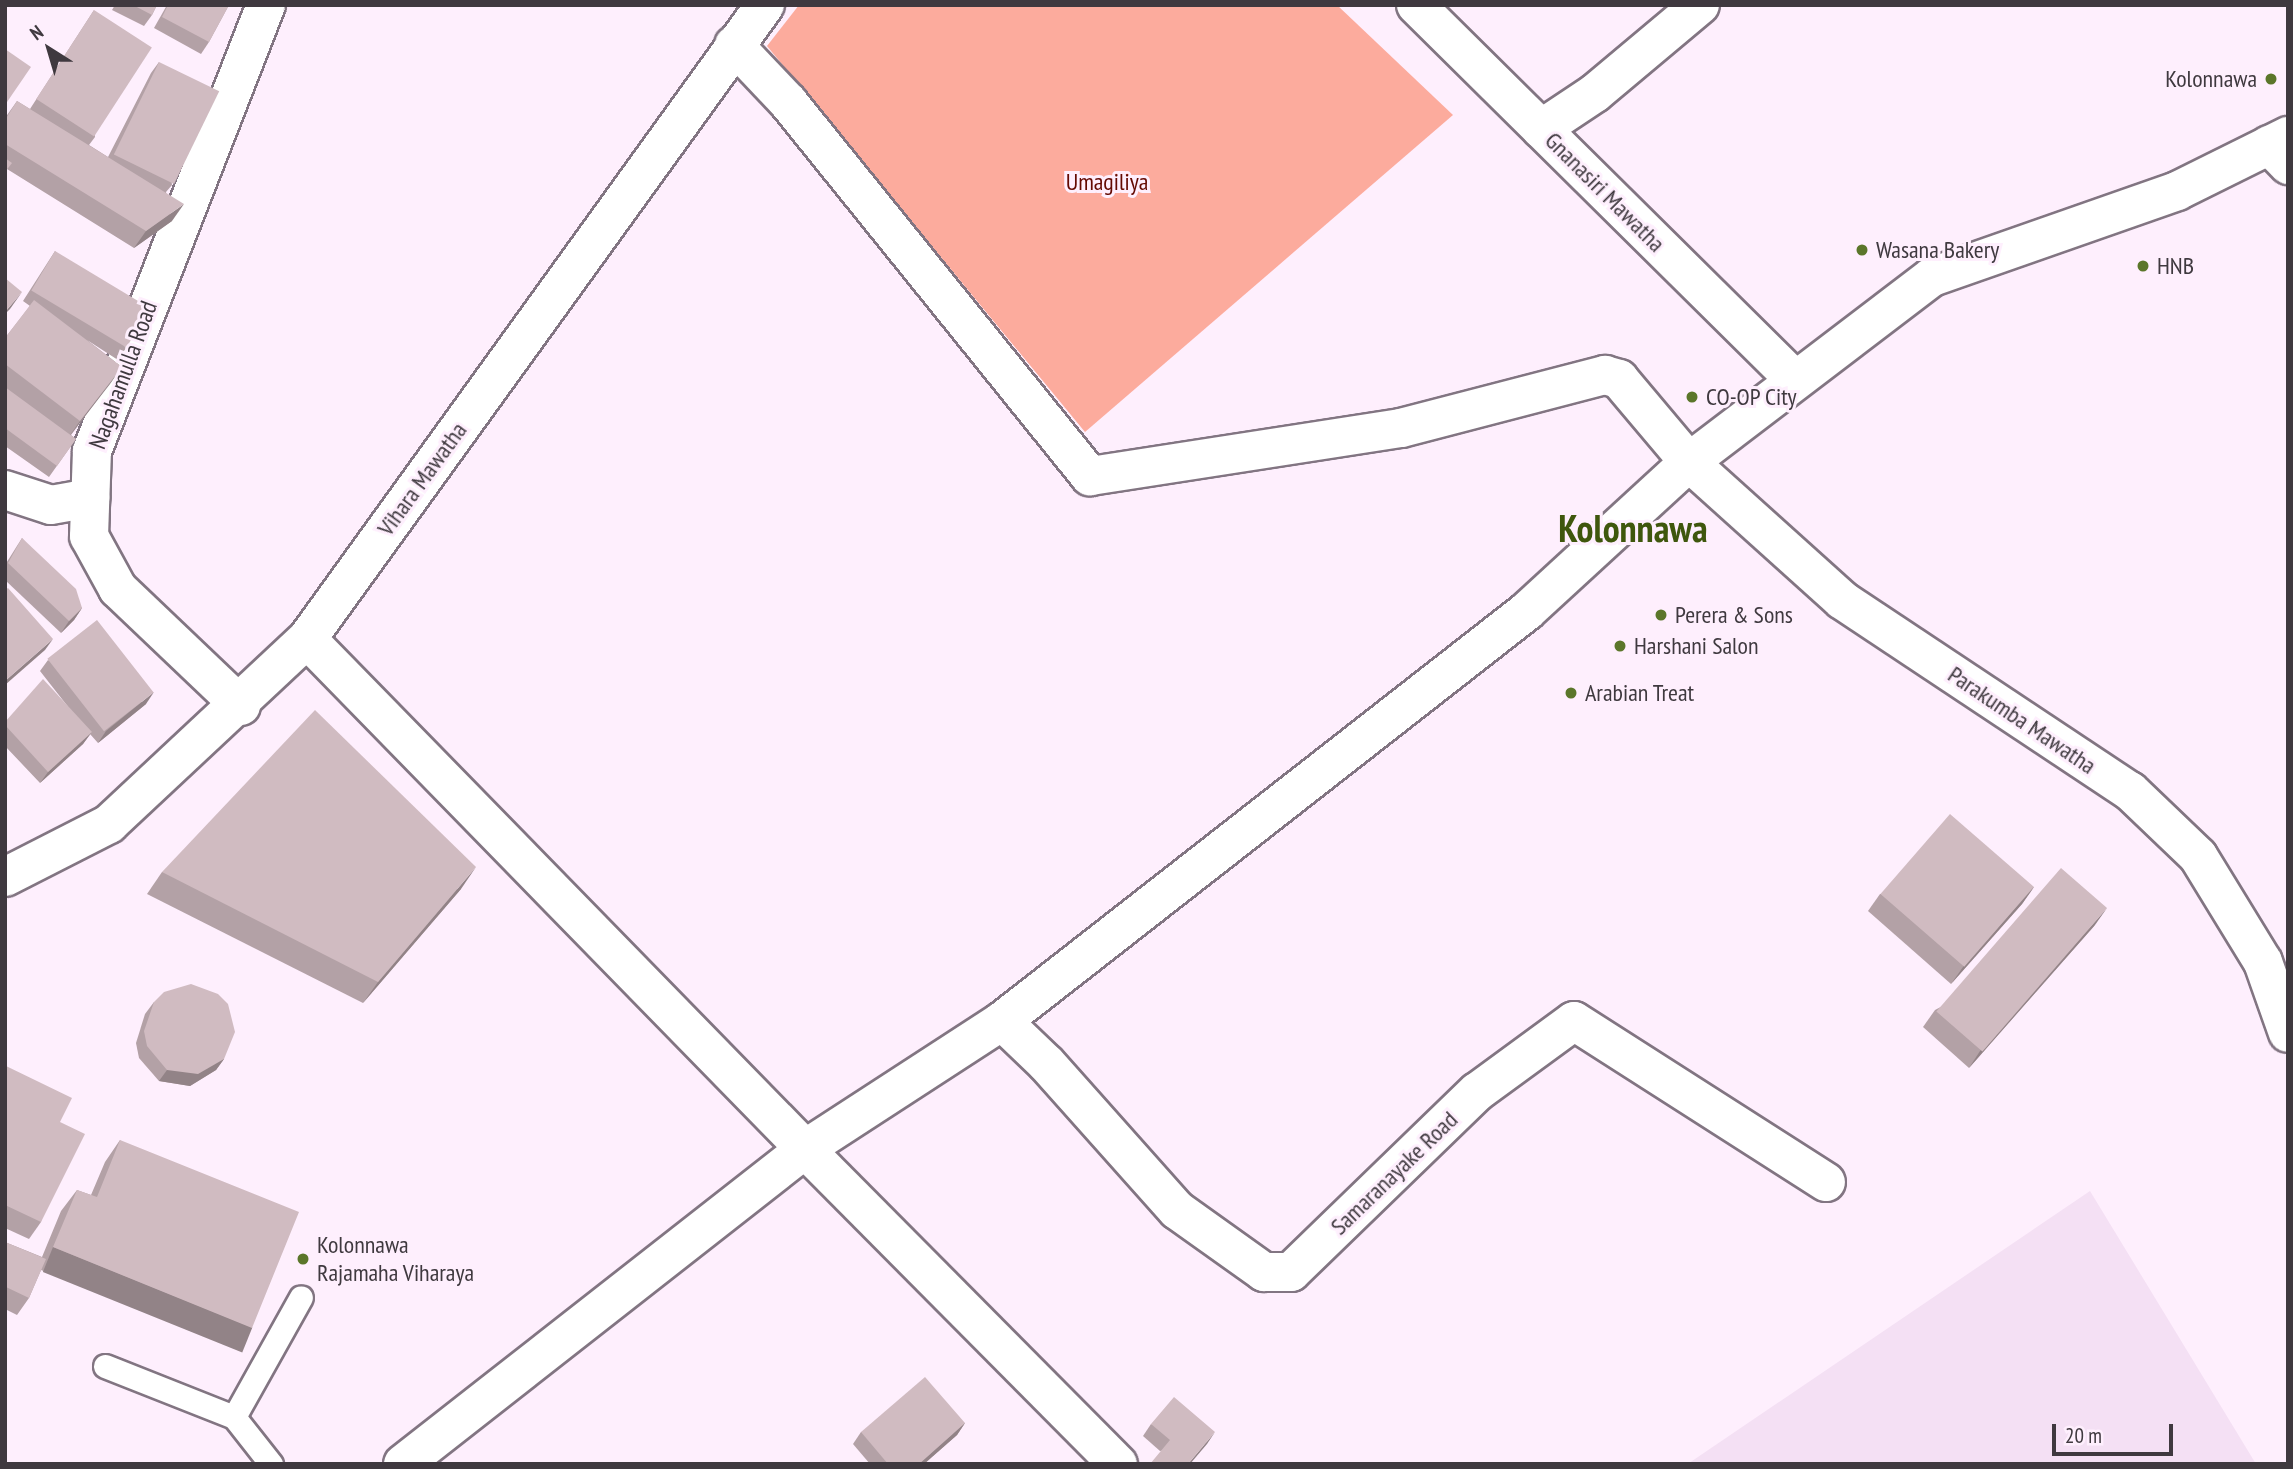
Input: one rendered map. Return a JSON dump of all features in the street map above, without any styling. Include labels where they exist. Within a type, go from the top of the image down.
[{"type":"street","name":"Nagahamulla Road","points":[[241,706],[118,589],[89,536],[90,498],[92,451],[266,5]]},
{"type":"street","name":"Vihara Mawatha","points":[[5,877],[109,824],[241,706],[307,639],[765,5]]},
{"type":"street","name":"Gnanasiri Mawatha","points":[[1416,5],[1793,378]]},
{"type":"street","points":[[1541,129],[1595,93],[1700,5]]},
{"type":"street","name":"Parakumba Mawatha","points":[[734,45],[788,102],[1090,476],[1401,428],[1605,375],[1619,379],[1689,462],[1842,600],[2130,791],[2198,856],[2263,961],[2288,1032]]},
{"type":"street","points":[[403,1464],[805,1149],[1002,1021],[1527,611],[1689,462],[1793,378],[1932,277],[2177,191],[2282,149]]},
{"type":"street","points":[[5,490],[51,505],[90,498]]},
{"type":"street","points":[[307,639],[805,1149],[1118,1464]]},
{"type":"street","name":"Samaranayake Road","points":[[1002,1021],[1046,1063],[1177,1210],[1264,1272],[1291,1272],[1477,1092],[1574,1021],[1826,1182]]},
{"type":"lane","points":[[234,1417],[301,1297]]},
{"type":"lane","points":[[105,1366],[234,1417],[271,1464]]},
{"type":"shaded area","points":[[2090,1191],[2256,1464],[1688,1464],[1692,1461]]},
{"type":"green space","name":"Umagiliya","points":[[799,5],[1337,5],[1453,115],[1085,432],[767,46]]},
{"type":"building","points":[[133,5],[157,5],[152,15]]},
{"type":"building","points":[[168,5],[229,5],[209,42],[162,17]]},
{"type":"building","points":[[94,10],[152,48],[94,136],[36,99]]},
{"type":"building","points":[[5,49],[31,67],[5,105]]},
{"type":"building","points":[[159,62],[219,91],[174,184],[114,155]]},
{"type":"building","points":[[17,101],[184,204],[146,231],[5,144],[5,120]]},
{"type":"building","points":[[5,158],[12,163],[5,172]]},
{"type":"building","points":[[55,251],[150,308],[126,348],[31,290]]},
{"type":"building","points":[[5,278],[22,292],[5,312]]},
{"type":"building","points":[[34,300],[122,367],[80,421],[5,364],[5,338]]},
{"type":"building","points":[[5,387],[76,439],[57,466],[5,428]]},
{"type":"building","points":[[22,538],[76,589],[82,608],[69,621],[8,563]]},
{"type":"building","points":[[8,588],[53,639],[5,681],[5,590]]},
{"type":"building","points":[[97,620],[154,692],[104,731],[47,659]]},
{"type":"building","points":[[43,679],[92,732],[48,772],[5,725]]},
{"type":"building","points":[[315,710],[476,867],[378,982],[162,872]]},
{"type":"building","points":[[1950,814],[2034,887],[1964,967],[1880,894]]},
{"type":"building","points":[[2061,868],[2107,908],[1982,1051],[1936,1011]]},
{"type":"building","points":[[191,984],[218,994],[228,1004],[235,1032],[224,1059],[198,1074],[167,1070],[147,1046],[144,1031],[154,1002],[164,992]]},
{"type":"building","points":[[6,1066],[72,1098],[60,1122],[85,1134],[41,1222],[5,1205]]},
{"type":"building","points":[[120,1140],[299,1212],[252,1328],[53,1247],[77,1190],[97,1197]]},
{"type":"building","points":[[5,1242],[46,1259],[29,1298],[5,1288]]},
{"type":"building","points":[[925,1377],[965,1423],[919,1464],[888,1464],[861,1432]]},
{"type":"building","points":[[1174,1397],[1215,1432],[1188,1464],[1150,1464],[1170,1440],[1151,1424]]},
{"type":"place","name":"Kolonnawa","points":[[2271,79]]},
{"type":"place","name":"Wasana Bakery","points":[[1862,250]]},
{"type":"place","name":"HNB","points":[[2143,266]]},
{"type":"place","name":"CO-OP City","points":[[1692,397]]},
{"type":"place","name":"Perera & Sons","points":[[1661,615]]},
{"type":"place","name":"Harshani Salon","points":[[1620,646]]},
{"type":"place","name":"Arabian Treat","points":[[1571,693]]},
{"type":"place","name":"Kolonnawa Rajamaha Viharaya","points":[[303,1259]]},
{"type":"district","name":"Kolonnawa","points":[[1633,528]]}]
